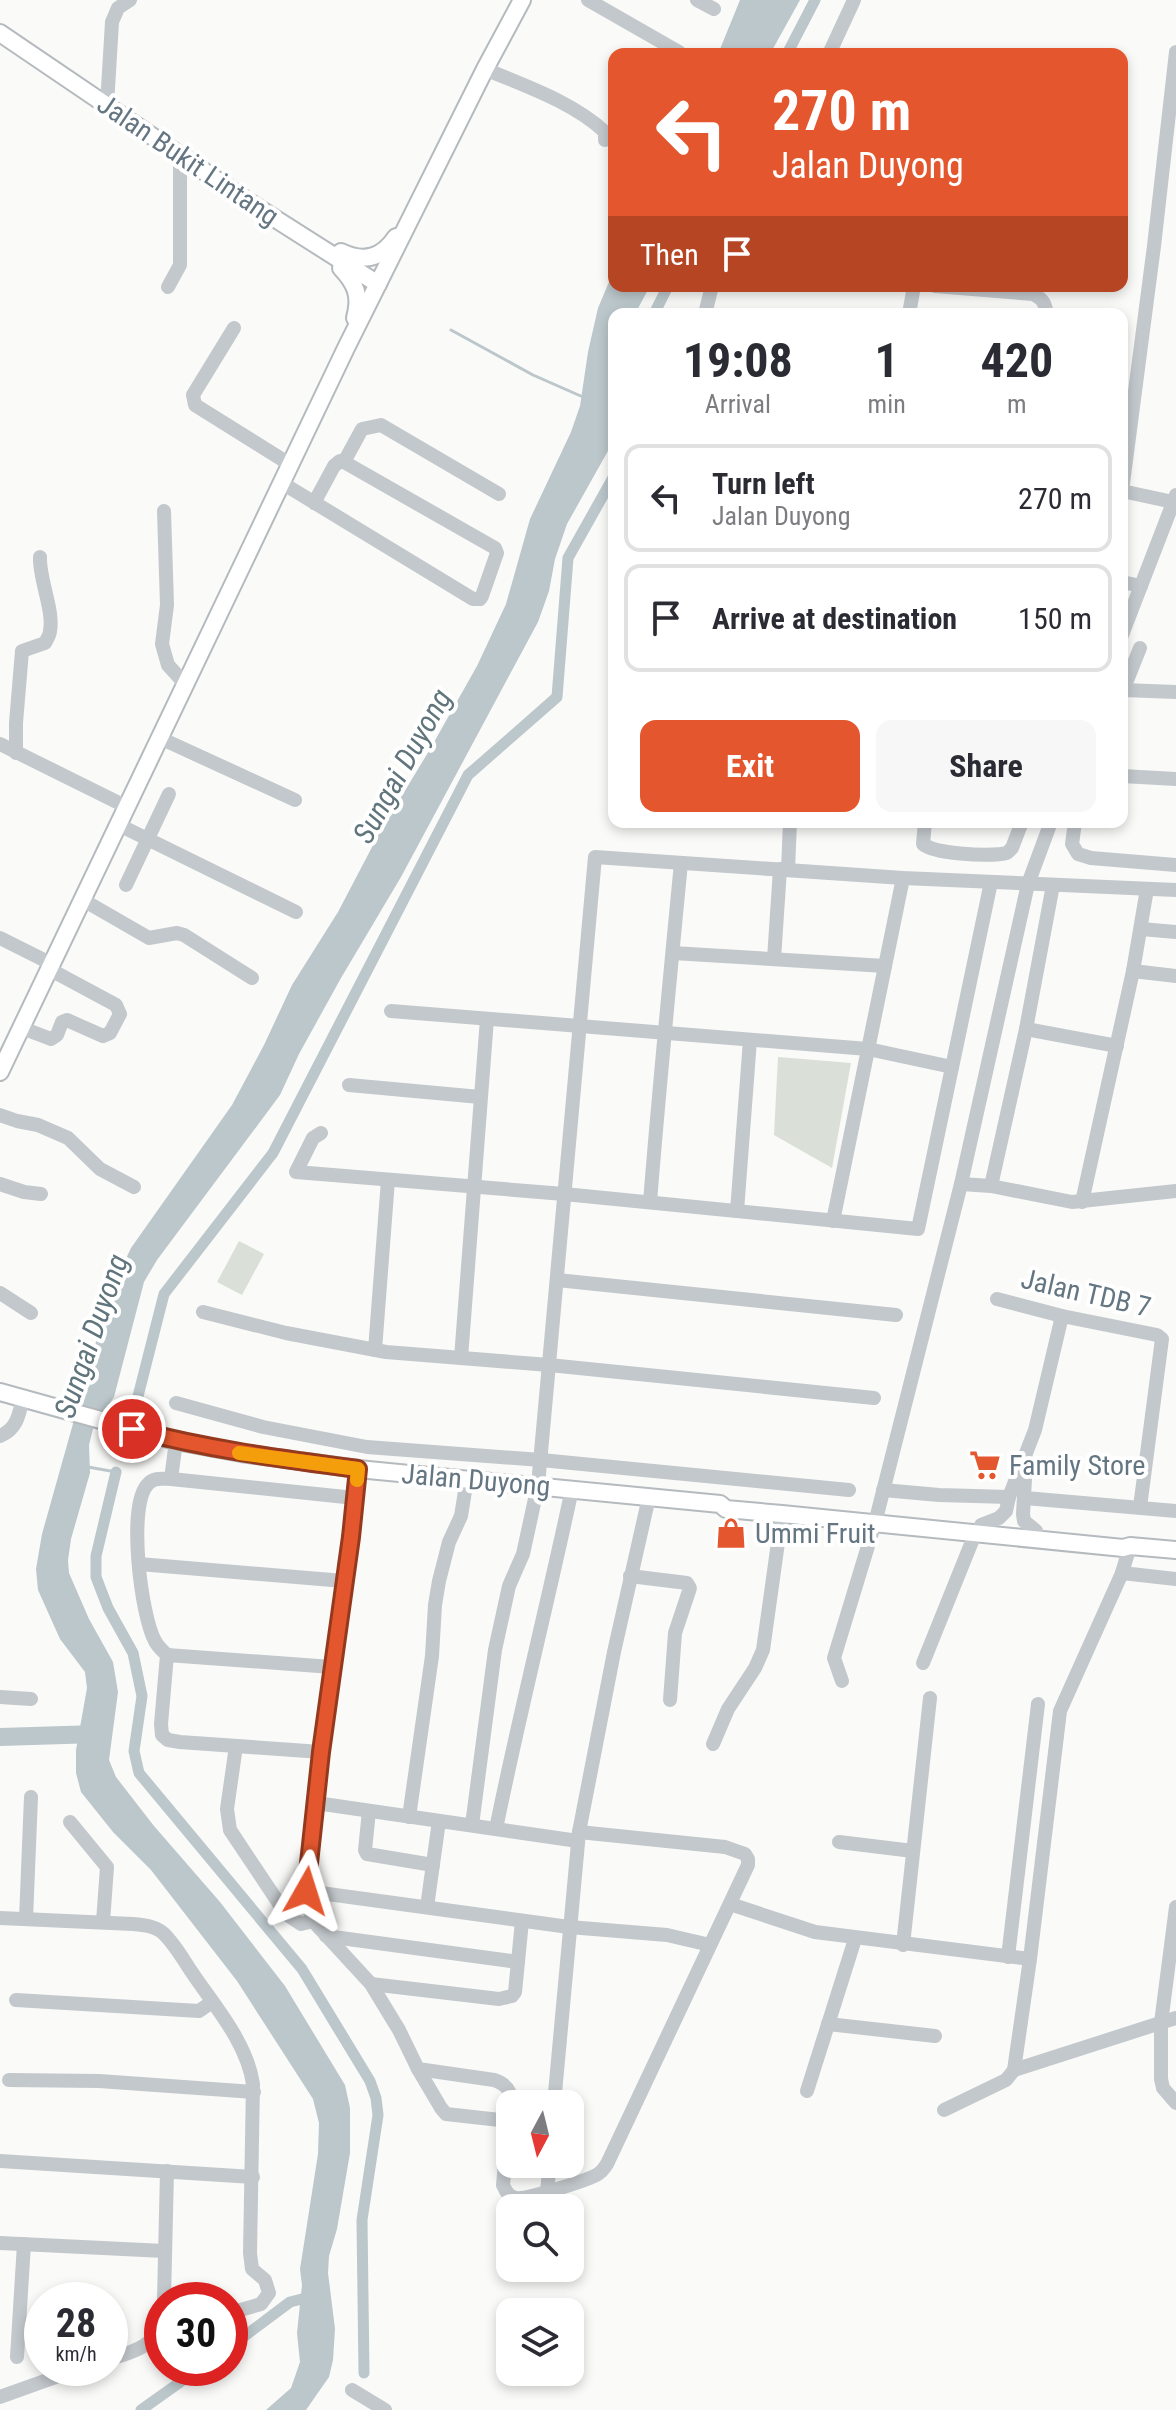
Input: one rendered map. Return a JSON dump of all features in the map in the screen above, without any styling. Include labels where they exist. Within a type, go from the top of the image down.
[{"type":"main road","points":[[0,1072],[5,1047],[22,1028],[346,348],[522,0]]},
{"type":"main road","name":"Jalan Bukit Lintang","points":[[0,33],[378,284]]},
{"type":"main road","points":[[289,227],[353,258],[367,259],[389,248],[428,183]]},
{"type":"main road","points":[[289,227],[354,282],[358,305],[346,348]]},
{"type":"main road","name":"Jalan Duyong","points":[[1,1392],[176,1441],[358,1469],[720,1504],[728,1500],[1123,1548],[1176,1550]]},
{"type":"main road","name":"Jalan Duyong","points":[[720,1504],[726,1509],[876,1519]]},
{"type":"main road","name":"Jalan Duyong","points":[[978,1529],[1125,1539],[1130,1546]]},
{"type":"street","points":[[107,105],[114,14],[130,0]]},
{"type":"street","points":[[588,0],[672,48]]},
{"type":"street","points":[[697,0],[714,9]]},
{"type":"street","points":[[832,48],[854,0]]},
{"type":"street","points":[[1128,445],[1176,52]]},
{"type":"street","points":[[485,69],[544,94],[594,121],[605,132],[605,140]]},
{"type":"street","points":[[168,287],[180,265],[180,155]]},
{"type":"street","points":[[1008,292],[1033,294],[1041,298],[1046,308]]},
{"type":"street","points":[[234,328],[192,400],[195,405],[291,465]]},
{"type":"street","points":[[344,462],[362,429],[381,425],[499,494]]},
{"type":"street","points":[[282,483],[314,503],[473,599],[482,596],[497,553],[495,548],[344,462],[340,461],[334,466],[314,503]]},
{"type":"street","points":[[1128,492],[1175,499],[1128,620]]},
{"type":"street","points":[[164,511],[167,605],[162,644],[168,665],[186,685]]},
{"type":"street","points":[[16,753],[22,651],[45,643],[51,631],[40,557]]},
{"type":"street","points":[[1128,583],[1141,586]]},
{"type":"street","points":[[1128,679],[1140,648]]},
{"type":"street","points":[[1128,692],[1176,692]]},
{"type":"street","points":[[160,738],[295,800]]},
{"type":"street","points":[[0,744],[127,807]]},
{"type":"street","points":[[1128,776],[1176,779]]},
{"type":"street","points":[[126,885],[169,794]]},
{"type":"street","points":[[119,825],[296,912]]},
{"type":"street","points":[[774,959],[789,828]]},
{"type":"street","points":[[924,828],[923,844],[926,847],[1001,854],[1012,848],[1020,828]]},
{"type":"street","points":[[842,1681],[834,1658],[876,1519],[961,1184],[1028,884],[1049,828]]},
{"type":"street","points":[[1074,828],[1072,844],[1078,854],[1091,858],[1176,865]]},
{"type":"street","points":[[472,1825],[495,1650],[509,1586],[523,1554],[538,1485],[595,857],[903,878],[1176,890]]},
{"type":"street","points":[[650,1202],[663,1033],[681,863]]},
{"type":"street","points":[[833,1221],[903,878]]},
{"type":"street","points":[[321,1133],[313,1138],[296,1172],[564,1194],[918,1229],[991,882]]},
{"type":"street","points":[[991,1186],[1026,1029],[1053,885]]},
{"type":"street","points":[[1082,1202],[1133,971],[1147,889]]},
{"type":"street","points":[[83,900],[149,938],[177,933],[184,935],[252,978]]},
{"type":"street","points":[[1141,929],[1176,932]]},
{"type":"street","points":[[0,938],[120,1010],[110,1033],[103,1036],[67,1020],[62,1022],[57,1035],[51,1039],[22,1028]]},
{"type":"street","points":[[673,953],[885,966]]},
{"type":"street","points":[[1133,971],[1176,976]]},
{"type":"street","points":[[391,1011],[868,1049],[952,1067]]},
{"type":"street","points":[[461,1358],[487,1019]]},
{"type":"street","points":[[1026,1029],[1117,1046]]},
{"type":"street","points":[[737,1211],[750,1040]]},
{"type":"street","points":[[349,1085],[480,1097]]},
{"type":"street","points":[[0,1115],[38,1125],[68,1138],[100,1169],[134,1187]]},
{"type":"street","points":[[375,1350],[388,1180]]},
{"type":"street","points":[[0,1184],[41,1194]]},
{"type":"street","points":[[961,1184],[991,1186],[1062,1201],[1082,1202],[1176,1191]]},
{"type":"street","points":[[557,1280],[896,1315]]},
{"type":"street","points":[[0,1293],[31,1313]]},
{"type":"street","name":"Jalan TDB 7","points":[[997,1299],[1157,1335],[1162,1339],[1140,1507]]},
{"type":"street","points":[[203,1312],[286,1333],[375,1350],[874,1398]]},
{"type":"street","points":[[923,1663],[978,1529],[1006,1511],[1035,1430],[1062,1316]]},
{"type":"street","points":[[0,1436],[10,1432],[15,1425],[23,1398]]},
{"type":"street","points":[[176,1403],[263,1427],[367,1447],[541,1460],[849,1490]]},
{"type":"street","points":[[171,1479],[176,1441]]},
{"type":"street","points":[[1026,1452],[1023,1514],[1024,1521],[1036,1531]]},
{"type":"street","points":[[358,1469],[306,1891],[313,1921],[371,1984],[441,2108],[446,2114],[496,2120]]},
{"type":"street","points":[[321,1752],[180,1742],[168,1740],[162,1735],[167,1655],[154,1639],[143,1606],[137,1531],[141,1494],[148,1483],[171,1479],[355,1498]]},
{"type":"street","points":[[409,1817],[432,1656],[439,1581],[449,1542],[461,1516],[467,1479]]},
{"type":"street","points":[[496,1829],[572,1489]]},
{"type":"street","points":[[883,1490],[1009,1497]]},
{"type":"street","points":[[555,2090],[578,1836],[630,1576],[649,1497]]},
{"type":"street","points":[[1025,1498],[1176,1511]]},
{"type":"street","points":[[713,1744],[728,1709],[763,1650],[782,1514]]},
{"type":"street","points":[[944,2110],[1006,2080],[1014,2070],[1060,1711],[1122,1573],[1130,1546]]},
{"type":"street","points":[[139,1564],[344,1581]]},
{"type":"street","points":[[1122,1573],[1176,1579]]},
{"type":"street","points":[[630,1576],[687,1583],[690,1588],[675,1633],[670,1700]]},
{"type":"street","points":[[167,1655],[332,1667]]},
{"type":"street","points":[[0,1697],[31,1699]]},
{"type":"street","points":[[903,1945],[930,1698]]},
{"type":"street","points":[[1008,1957],[1038,1704]]},
{"type":"street","points":[[236,1746],[227,1809],[230,1830],[286,1914],[301,1924],[313,1921]]},
{"type":"street","points":[[26,1919],[31,1797]]},
{"type":"street","points":[[316,1803],[496,1829],[711,1845],[745,1854],[748,1865],[607,2164],[590,2178],[522,2199],[506,2193],[503,2178]]},
{"type":"street","points":[[369,1811],[367,1854],[433,1865]]},
{"type":"street","points":[[427,1907],[439,1821]]},
{"type":"street","points":[[70,1822],[107,1867],[103,1922]]},
{"type":"street","points":[[839,1842],[913,1851]]},
{"type":"street","points":[[306,1891],[569,1927],[667,1935],[710,1945]]},
{"type":"street","points":[[730,1904],[815,1932],[1030,1959]]},
{"type":"street","points":[[1175,2101],[1163,2088],[1151,2026],[1176,1907]]},
{"type":"street","points":[[0,1918],[147,1925],[163,1932],[212,2002],[244,2053],[251,2070],[254,2092],[252,2269],[265,2280],[269,2293],[261,2304],[248,2308]]},
{"type":"street","points":[[371,1984],[507,1999],[515,1992],[522,1921]]},
{"type":"street","points":[[326,1936],[518,1962]]},
{"type":"street","points":[[807,2091],[855,1939]]},
{"type":"street","points":[[16,2000],[199,2011],[212,2002]]},
{"type":"street","points":[[1014,2070],[1176,2018]]},
{"type":"street","points":[[828,2024],[935,2036]]},
{"type":"street","points":[[418,2069],[494,2080],[503,2083],[509,2090]]},
{"type":"street","points":[[9,2080],[99,2081],[254,2092]]},
{"type":"street","points":[[0,2161],[253,2177]]},
{"type":"street","points":[[164,2282],[167,2171]]},
{"type":"street","points":[[547,2191],[548,2178]]},
{"type":"street","points":[[0,2243],[164,2251]]},
{"type":"street","points":[[17,2357],[24,2244]]},
{"type":"street","points":[[0,2397],[31,2386]]},
{"type":"street","points":[[352,2390],[385,2410]]},
{"type":"shaded area","points":[[740,0],[800,0],[773,48],[720,48]]},
{"type":"shaded area","points":[[608,284],[608,292],[647,292],[638,308],[608,308],[608,451],[567,524],[538,622],[401,877],[299,1054],[280,1095],[157,1260],[144,1282],[114,1397],[93,1429],[89,1445],[90,1473],[71,1539],[69,1573],[89,1619],[113,1662],[118,1692],[109,1760],[116,1777],[285,1986],[345,2085],[350,2108],[350,2153],[337,2229],[329,2256],[335,2329],[329,2377],[306,2410],[266,2410],[291,2388],[300,2362],[297,2333],[302,2285],[300,2269],[318,2154],[319,2123],[313,2099],[237,1981],[151,1870],[113,1832],[81,1792],[76,1773],[76,1750],[87,1688],[85,1672],[60,1639],[38,1590],[36,1569],[42,1534],[112,1288],[131,1248],[232,1105],[292,985],[338,912],[381,830],[477,666],[506,604],[530,519],[580,406],[598,308]]},
{"type":"shaded area","points":[[778,1057],[851,1063],[832,1168],[774,1135]]},
{"type":"shaded area","points":[[239,1241],[264,1254],[242,1295],[217,1282]]},
{"type":"waterway","points":[[790,48],[815,0]]},
{"type":"waterway","points":[[657,308],[665,292]]},
{"type":"waterway","points":[[451,330],[533,375],[583,397]]},
{"type":"waterway","points":[[135,1408],[164,1294],[273,1153],[468,775],[557,697],[568,558],[608,487]]},
{"type":"waterway","points":[[88,1467],[116,1472]]},
{"type":"waterway","points":[[116,1472],[96,1556],[96,1577],[108,1608],[133,1653],[142,1696],[134,1751],[139,1773],[302,1969],[370,2081],[376,2098],[378,2115],[362,2220],[364,2373]]},
{"type":"waterway","points":[[0,1737],[97,1734]]},
{"type":"waterway","points":[[248,2334],[290,2302],[314,2296]]},
{"type":"waterway","points":[[141,2410],[175,2386]]},
{"type":"slow traffic","points":[[239,1453],[358,1469],[357,1480]]},
{"type":"place","name":"Family Store","points":[[985,1465]]},
{"type":"place","name":"Ummi Fruit","points":[[731,1533]]},
{"type":"route","points":[[132,1429],[241,1453],[358,1469],[306,1891]]},
{"type":"water label","name":"Sungai Duyong","points":[[402,766]]},
{"type":"water label","name":"Sungai Duyong","points":[[91,1336]]}]
